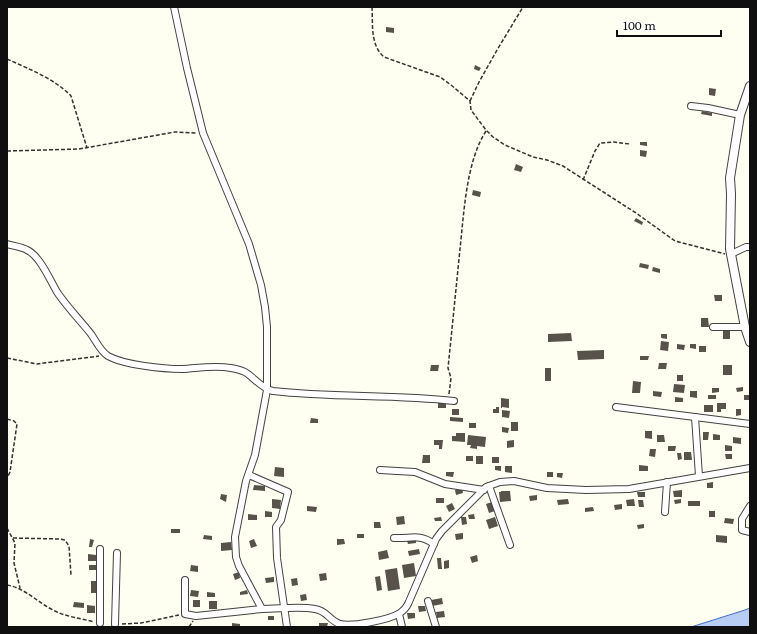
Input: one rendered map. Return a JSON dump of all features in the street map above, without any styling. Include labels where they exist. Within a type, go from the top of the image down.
[{"type":"street","points":[[174,7],[203,133],[249,244],[261,285],[267,328],[267,390],[255,455],[236,527],[235,548],[239,566],[262,609]]},
{"type":"street","points":[[750,86],[740,115],[730,178],[731,254],[745,327],[750,342]]},
{"type":"street","points":[[691,106],[740,115]]},
{"type":"street","points":[[7,244],[28,250],[33,255],[45,270],[57,292],[106,355],[114,359],[133,364],[182,369],[211,366],[238,369],[247,373],[267,390],[334,395],[451,400]]},
{"type":"street","points":[[731,254],[746,247],[750,247]]},
{"type":"street","points":[[713,327],[745,327]]},
{"type":"street","points":[[616,406],[695,418],[750,424]]},
{"type":"street","points":[[695,418],[699,476]]},
{"type":"street","points":[[185,580],[185,614],[196,616],[262,609],[314,608],[325,612],[331,620],[339,624],[362,625],[399,614],[408,604],[434,544],[442,531],[487,488],[500,482],[514,481],[547,488],[586,490],[629,489],[750,468]]},
{"type":"street","points":[[380,470],[415,472],[445,484],[487,488]]},
{"type":"street","points":[[249,474],[288,492],[281,520],[276,527],[277,558],[287,627]]},
{"type":"street","points":[[665,512],[667,482]]},
{"type":"street","points":[[487,488],[510,545]]},
{"type":"street","points":[[750,506],[742,519],[742,530],[750,532]]},
{"type":"street","points":[[394,538],[421,537],[434,544]]},
{"type":"street","points":[[100,549],[100,623]]},
{"type":"street","points":[[115,624],[117,552]]},
{"type":"street","points":[[428,601],[436,627]]},
{"type":"street","points":[[399,614],[402,627]]},
{"type":"path","points":[[372,7],[374,41],[378,52],[384,57],[440,77],[470,101]]},
{"type":"path","points":[[524,7],[497,50],[470,101],[471,110],[486,130],[505,145],[563,166],[636,213],[675,241],[723,254],[731,254]]},
{"type":"path","points":[[7,59],[49,80],[72,96],[87,148]]},
{"type":"path","points":[[451,400],[451,383],[448,368],[465,201],[473,161],[480,141],[486,130]]},
{"type":"path","points":[[7,151],[62,151],[175,132],[203,133]]},
{"type":"path","points":[[583,180],[595,151],[600,143],[614,142],[630,144]]},
{"type":"path","points":[[7,358],[37,364],[106,355]]},
{"type":"path","points":[[7,419],[14,421],[17,424],[10,472],[7,478]]},
{"type":"path","points":[[7,528],[15,543],[14,563],[20,588]]},
{"type":"path","points":[[13,538],[65,540],[69,546],[71,575]]},
{"type":"water","points":[[750,608],[750,627],[691,627],[745,610]]},
{"type":"building","points":[[386,27],[394,28],[394,33],[386,32]]},
{"type":"building","points":[[475,65],[481,68],[479,71],[474,69]]},
{"type":"building","points":[[709,88],[716,89],[715,96],[709,95]]},
{"type":"building","points":[[702,111],[712,113],[712,116],[701,114]]},
{"type":"building","points":[[640,142],[647,142],[647,146],[640,145]]},
{"type":"building","points":[[640,150],[647,151],[646,157],[640,156]]},
{"type":"building","points":[[516,164],[523,167],[521,172],[514,170]]},
{"type":"building","points":[[473,190],[481,192],[480,197],[472,195]]},
{"type":"building","points":[[636,218],[643,222],[642,225],[634,221]]},
{"type":"building","points":[[640,263],[649,265],[648,269],[639,267]]},
{"type":"building","points":[[653,267],[660,269],[660,273],[652,271]]},
{"type":"building","points":[[714,295],[722,295],[722,301],[715,301]]},
{"type":"building","points":[[701,318],[708,318],[709,327],[701,327]]},
{"type":"building","points":[[723,330],[730,330],[730,339],[723,339]]},
{"type":"building","points":[[571,333],[572,341],[548,342],[548,334]]},
{"type":"building","points":[[661,334],[667,334],[667,339],[661,338]]},
{"type":"building","points":[[661,341],[669,342],[668,351],[660,350]]},
{"type":"building","points":[[677,344],[685,345],[684,350],[677,349]]},
{"type":"building","points":[[690,344],[696,344],[696,349],[690,348]]},
{"type":"building","points":[[699,346],[706,346],[706,352],[699,352]]},
{"type":"building","points":[[604,350],[604,359],[578,360],[577,351]]},
{"type":"building","points":[[640,356],[649,356],[648,360],[640,360]]},
{"type":"building","points":[[659,363],[667,363],[666,369],[658,369]]},
{"type":"building","points":[[431,365],[439,365],[438,371],[430,371]]},
{"type":"building","points":[[723,365],[732,365],[732,375],[723,375]]},
{"type":"building","points":[[545,368],[551,368],[551,381],[545,381]]},
{"type":"building","points":[[677,375],[683,375],[683,381],[677,381]]},
{"type":"building","points":[[633,381],[641,382],[640,393],[632,393]]},
{"type":"building","points":[[674,384],[685,385],[684,393],[673,392]]},
{"type":"building","points":[[743,387],[743,391],[737,392],[736,388]]},
{"type":"building","points":[[712,388],[719,388],[719,392],[712,393]]},
{"type":"building","points":[[653,391],[662,392],[661,397],[653,396]]},
{"type":"building","points":[[690,391],[697,391],[697,398],[690,397]]},
{"type":"building","points":[[708,395],[716,395],[716,399],[708,399]]},
{"type":"building","points":[[744,395],[750,395],[750,400],[744,400]]},
{"type":"building","points":[[675,397],[683,398],[683,402],[675,402]]},
{"type":"building","points":[[501,398],[509,399],[509,408],[501,408]]},
{"type":"building","points":[[438,402],[446,402],[446,408],[438,408]]},
{"type":"building","points":[[717,403],[726,403],[726,409],[721,409],[721,412],[717,412]]},
{"type":"building","points":[[704,405],[713,405],[713,412],[704,412]]},
{"type":"building","points":[[496,407],[499,407],[499,413],[493,413],[493,409],[496,409]]},
{"type":"building","points":[[452,409],[459,409],[459,415],[452,415]]},
{"type":"building","points":[[736,409],[741,409],[741,415],[736,416]]},
{"type":"building","points":[[502,410],[510,411],[509,418],[502,417]]},
{"type":"building","points":[[450,417],[463,418],[463,422],[450,421]]},
{"type":"building","points":[[311,418],[318,419],[318,423],[310,423]]},
{"type":"building","points":[[511,422],[518,422],[518,431],[511,431]]},
{"type":"building","points":[[469,423],[476,423],[476,428],[469,428]]},
{"type":"building","points":[[502,427],[509,428],[508,433],[502,432]]},
{"type":"building","points":[[645,431],[652,431],[652,439],[645,438]]},
{"type":"building","points":[[703,432],[709,432],[708,440],[703,440]]},
{"type":"building","points":[[456,433],[465,433],[465,442],[452,441],[452,436],[456,436]]},
{"type":"building","points":[[713,434],[720,435],[720,440],[713,440]]},
{"type":"building","points":[[468,435],[486,437],[485,447],[477,446],[477,449],[470,448],[471,445],[467,445]]},
{"type":"building","points":[[657,435],[664,435],[665,442],[657,442]]},
{"type":"building","points":[[733,437],[741,438],[741,444],[733,443]]},
{"type":"building","points":[[434,440],[443,440],[442,449],[439,449],[439,445],[434,445]]},
{"type":"building","points":[[514,440],[514,447],[507,448],[507,441]]},
{"type":"building","points":[[725,445],[732,446],[732,451],[725,451]]},
{"type":"building","points":[[668,446],[676,446],[675,451],[668,451]]},
{"type":"building","points":[[650,449],[656,449],[655,457],[649,456]]},
{"type":"building","points":[[684,452],[691,452],[692,460],[684,460]]},
{"type":"building","points":[[677,453],[681,453],[682,459],[678,460]]},
{"type":"building","points":[[725,454],[732,454],[732,459],[726,459]]},
{"type":"building","points":[[423,455],[430,455],[430,463],[422,463]]},
{"type":"building","points":[[466,456],[473,456],[473,461],[466,461]]},
{"type":"building","points":[[476,456],[483,456],[483,464],[476,464]]},
{"type":"building","points":[[492,457],[499,457],[499,463],[492,463]]},
{"type":"building","points":[[639,465],[648,466],[648,471],[639,471]]},
{"type":"building","points":[[495,466],[501,466],[501,471],[495,470]]},
{"type":"building","points":[[505,466],[512,466],[512,473],[505,472]]},
{"type":"building","points":[[275,467],[284,468],[284,477],[274,476]]},
{"type":"building","points":[[446,472],[454,472],[453,477],[446,476]]},
{"type":"building","points":[[547,472],[553,472],[553,477],[547,477]]},
{"type":"building","points":[[557,473],[563,473],[562,478],[557,477]]},
{"type":"building","points":[[713,482],[713,488],[707,488],[707,483]]},
{"type":"building","points":[[254,485],[265,486],[265,491],[253,490]]},
{"type":"building","points":[[462,488],[463,493],[456,495],[455,490]]},
{"type":"building","points":[[682,490],[682,497],[674,497],[673,491]]},
{"type":"building","points":[[510,491],[511,501],[500,502],[499,492]]},
{"type":"building","points":[[637,492],[645,492],[645,497],[638,497]]},
{"type":"building","points":[[221,494],[227,495],[226,502],[220,499]]},
{"type":"building","points":[[537,495],[537,500],[530,501],[529,496]]},
{"type":"building","points":[[436,498],[444,498],[444,503],[436,503]]},
{"type":"building","points":[[272,499],[281,500],[280,509],[272,508]]},
{"type":"building","points":[[568,499],[569,504],[558,505],[557,500]]},
{"type":"building","points":[[634,499],[635,506],[627,506],[626,500]]},
{"type":"building","points":[[681,499],[681,503],[675,504],[674,500]]},
{"type":"building","points":[[638,500],[643,500],[644,507],[639,507]]},
{"type":"building","points":[[688,501],[700,501],[700,506],[688,506]]},
{"type":"building","points":[[492,502],[495,511],[489,513],[486,504]]},
{"type":"building","points":[[452,503],[455,509],[449,512],[446,506]]},
{"type":"building","points":[[622,504],[622,509],[615,510],[614,505]]},
{"type":"building","points":[[307,506],[317,507],[316,512],[307,511]]},
{"type":"building","points":[[593,507],[594,511],[585,512],[585,508]]},
{"type":"building","points":[[265,511],[272,512],[272,517],[265,517]]},
{"type":"building","points":[[709,511],[715,511],[715,517],[709,517]]},
{"type":"building","points":[[248,514],[257,515],[257,520],[248,520]]},
{"type":"building","points":[[474,514],[475,519],[469,519],[468,515]]},
{"type":"building","points":[[404,516],[405,524],[397,525],[396,517]]},
{"type":"building","points":[[441,517],[442,521],[435,521],[434,518]]},
{"type":"building","points":[[461,517],[466,517],[467,524],[462,525]]},
{"type":"building","points":[[495,517],[498,526],[489,529],[486,520]]},
{"type":"building","points":[[725,518],[734,519],[733,524],[724,523]]},
{"type":"building","points":[[374,522],[380,522],[381,528],[374,528]]},
{"type":"building","points":[[644,524],[644,528],[638,529],[637,525]]},
{"type":"building","points":[[171,529],[180,529],[180,533],[171,533]]},
{"type":"building","points":[[463,533],[463,539],[456,540],[455,534]]},
{"type":"building","points":[[357,534],[364,534],[364,538],[357,538]]},
{"type":"building","points":[[204,535],[212,536],[212,540],[203,539]]},
{"type":"building","points":[[716,535],[727,536],[727,543],[716,542]]},
{"type":"building","points":[[90,539],[94,540],[92,547],[89,547]]},
{"type":"building","points":[[254,539],[257,546],[251,548],[249,541]]},
{"type":"building","points":[[337,539],[344,539],[345,544],[337,545]]},
{"type":"building","points":[[416,539],[416,543],[408,544],[407,541]]},
{"type":"building","points":[[231,542],[232,550],[221,551],[221,543]]},
{"type":"building","points":[[419,549],[420,554],[409,556],[408,551]]},
{"type":"building","points":[[387,550],[389,558],[379,560],[378,552]]},
{"type":"building","points":[[88,554],[96,555],[96,561],[88,561]]},
{"type":"building","points":[[477,555],[478,561],[472,563],[470,557]]},
{"type":"building","points":[[437,558],[441,558],[442,569],[438,569]]},
{"type":"building","points":[[449,560],[449,568],[444,569],[444,561]]},
{"type":"building","points":[[414,563],[416,576],[404,578],[402,565]]},
{"type":"building","points":[[89,565],[97,565],[97,570],[89,570]]},
{"type":"building","points":[[191,565],[198,566],[198,572],[190,571]]},
{"type":"building","points":[[397,568],[400,589],[388,591],[385,570]]},
{"type":"building","points":[[239,572],[240,578],[235,580],[233,574]]},
{"type":"building","points":[[326,573],[327,580],[320,581],[319,574]]},
{"type":"building","points":[[380,576],[382,590],[377,591],[375,577]]},
{"type":"building","points":[[274,577],[274,582],[266,583],[265,578]]},
{"type":"building","points":[[297,578],[298,585],[292,586],[291,579]]},
{"type":"building","points":[[91,581],[96,581],[97,593],[91,593]]},
{"type":"building","points":[[191,590],[199,591],[198,597],[190,596]]},
{"type":"building","points":[[247,590],[248,594],[240,595],[240,592]]},
{"type":"building","points":[[207,592],[215,593],[215,597],[207,597]]},
{"type":"building","points":[[306,594],[307,600],[301,601],[300,595]]},
{"type":"building","points":[[442,598],[443,604],[432,606],[431,600]]},
{"type":"building","points":[[193,600],[200,600],[200,607],[193,607]]},
{"type":"building","points":[[209,601],[217,601],[217,609],[209,609]]},
{"type":"building","points":[[74,602],[84,603],[84,608],[73,607]]},
{"type":"building","points":[[87,605],[95,606],[95,613],[87,613]]},
{"type":"building","points":[[418,606],[425,606],[426,611],[419,612]]},
{"type":"building","points":[[444,611],[445,617],[437,618],[436,612]]},
{"type":"building","points":[[407,613],[415,613],[415,618],[408,619]]},
{"type":"building","points":[[268,616],[274,616],[274,620],[268,620]]},
{"type":"building","points":[[232,623],[240,624],[240,627],[232,627]]},
{"type":"building","points":[[319,623],[328,623],[327,627],[319,627]]}]
